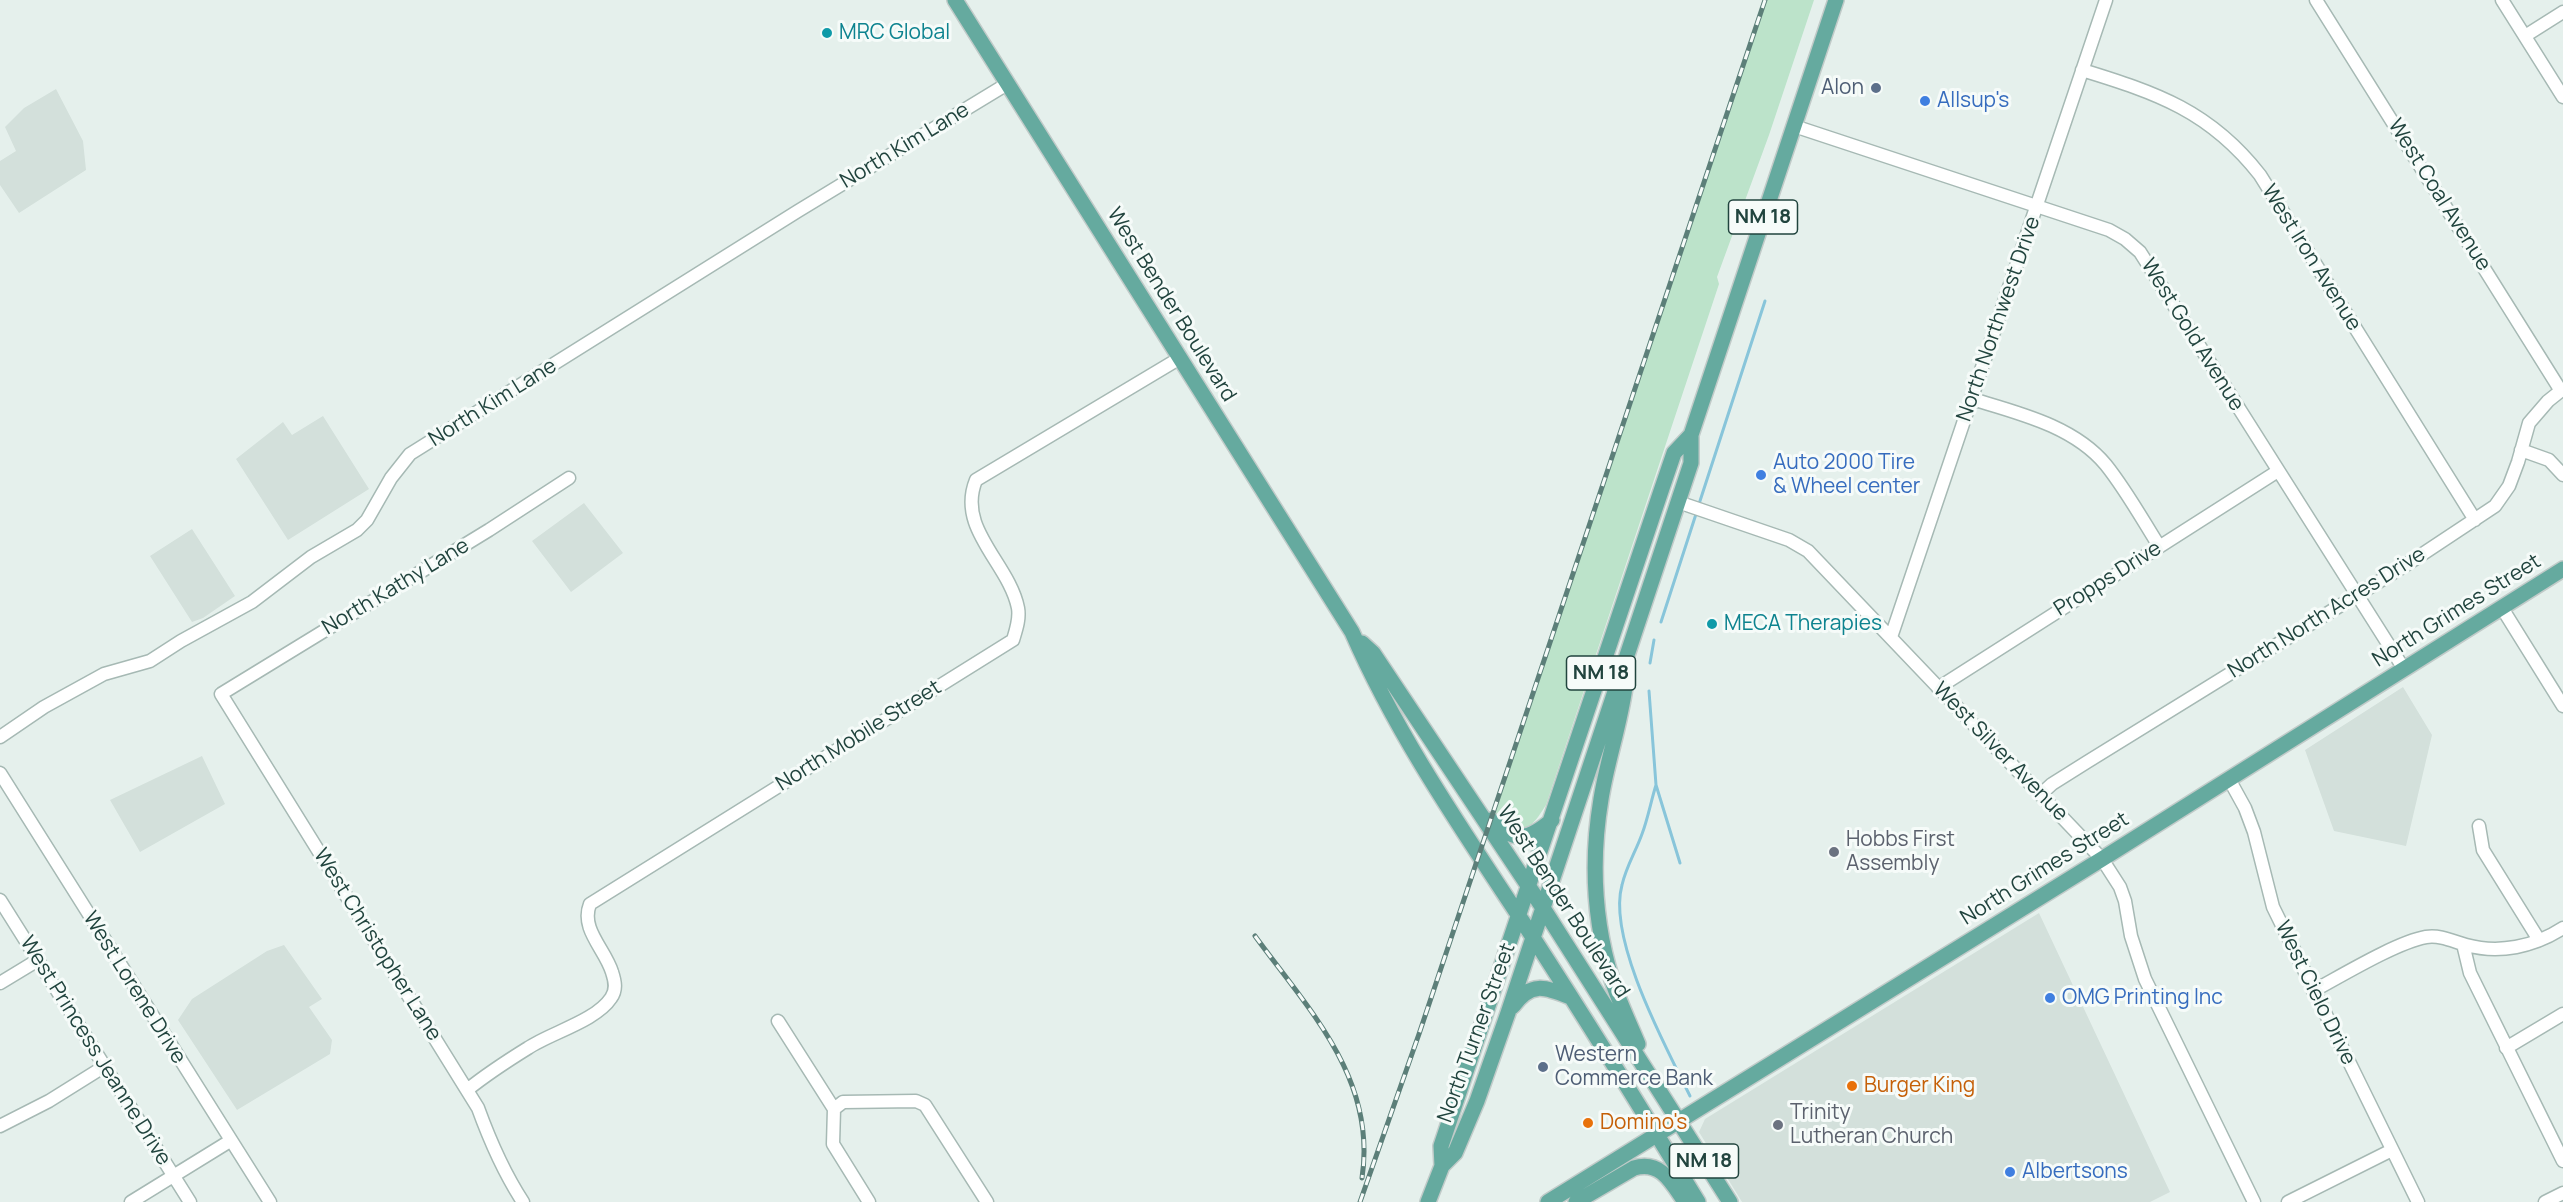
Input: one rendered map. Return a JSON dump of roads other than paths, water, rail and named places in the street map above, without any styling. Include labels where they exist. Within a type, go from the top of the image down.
[{"type":"main road","name":"West Bender Boulevard","points":[[955,0],[1352,632],[1363,658],[1432,784],[1570,996],[1698,1202]]},
{"type":"main road","name":"NM 18","points":[[1543,908],[1691,463],[1691,435],[1836,0]]},
{"type":"main road","name":"NM 18","points":[[1519,917],[1674,453],[1691,435]]},
{"type":"main road","name":"North Grimes Street","points":[[1548,1202],[2102,859],[2563,569]]},
{"type":"main road","name":"West Bender Boulevard","points":[[1352,632],[1373,653],[1471,799],[1730,1202]]},
{"type":"main road","points":[[1624,665],[1625,689],[1599,809],[1596,838],[1596,897],[1605,954],[1613,981],[1651,1077]]},
{"type":"main road","points":[[1471,799],[1502,831],[1510,836],[1523,837],[1536,834],[1552,820]]},
{"type":"main road","name":"North Turner Street","points":[[1428,1202],[1442,1166],[1455,1153],[1477,1101],[1543,908]]},
{"type":"main road","name":"North Turner Street","points":[[1442,1166],[1441,1146],[1519,917]]},
{"type":"main road","points":[[1508,1013],[1520,996],[1529,989],[1546,987],[1570,996]]},
{"type":"main road","points":[[1576,1202],[1634,1168],[1642,1166],[1661,1170],[1685,1202]]},
{"type":"street","name":"North Northwest Drive","points":[[1891,637],[2106,0]]},
{"type":"street","name":"West Coal Avenue","points":[[2316,0],[2562,390]]},
{"type":"street","points":[[2502,0],[2563,97]]},
{"type":"street","points":[[2525,36],[2563,12]]},
{"type":"street","name":"West Iron Avenue","points":[[2082,70],[2150,92],[2186,110],[2217,129],[2245,156],[2266,184],[2475,520]]},
{"type":"street","name":"North Kim Lane","points":[[0,737],[44,706],[104,674],[150,661],[252,602],[311,557],[357,530],[367,520],[391,478],[410,454],[798,211],[1007,84]]},
{"type":"street","name":"West Gold Avenue","points":[[1794,126],[2109,230],[2125,239],[2140,252],[2404,669]]},
{"type":"street","name":"North Mobile Street","points":[[467,1090],[488,1073],[529,1047],[590,1016],[611,999],[616,986],[612,970],[593,938],[586,914],[590,904],[1013,640],[1018,622],[1018,610],[1009,585],[979,533],[972,512],[970,494],[976,480],[1180,358]]},
{"type":"street","name":"North North Acres Drive","points":[[2041,794],[2052,784],[2357,595],[2495,506],[2503,497],[2518,462],[2529,423],[2537,411],[2562,390]]},
{"type":"street","points":[[1972,399],[2055,427],[2081,442],[2105,463],[2159,546]]},
{"type":"street","points":[[2521,450],[2549,460],[2563,475]]},
{"type":"street","name":"Propps Drive","points":[[1938,688],[2278,471]]},
{"type":"street","name":"North Kathy Lane","points":[[220,694],[489,530],[569,478]]},
{"type":"street","name":"West Silver Avenue","points":[[1678,502],[1789,540],[1808,551],[2102,859],[2120,887],[2125,901],[2131,936],[2145,980],[2254,1202]]},
{"type":"street","points":[[2502,608],[2563,706]]},
{"type":"street","name":"West Christopher Lane","points":[[220,694],[478,1108],[488,1137],[510,1183],[523,1202]]},
{"type":"street","name":"West Lorene Drive","points":[[0,773],[270,1202]]},
{"type":"street","name":"West Cielo Drive","points":[[2229,779],[2245,808],[2254,832],[2273,907],[2418,1202]]},
{"type":"street","points":[[2479,826],[2483,850],[2539,940]]},
{"type":"street","name":"West Princess Jeanne Drive","points":[[0,900],[190,1202]]},
{"type":"street","points":[[2313,991],[2420,938],[2439,936],[2484,949],[2499,949],[2531,944],[2563,928]]},
{"type":"street","points":[[2463,944],[2470,973],[2563,1161]]},
{"type":"street","points":[[0,983],[38,960]]},
{"type":"street","points":[[2506,1048],[2563,1014]]},
{"type":"street","points":[[778,1021],[834,1109],[833,1144],[869,1202]]},
{"type":"street","points":[[0,1125],[49,1101],[105,1066]]},
{"type":"street","points":[[834,1109],[843,1102],[916,1101],[926,1105],[987,1202]]},
{"type":"street","points":[[131,1202],[230,1141]]},
{"type":"street","points":[[2288,1202],[2392,1150]]},
{"type":"street","points":[[2544,1202],[2563,1193]]},
{"type":"waterway","points":[[1699,504],[1765,301]]},
{"type":"waterway","points":[[1661,622],[1697,511]]},
{"type":"waterway","points":[[1650,663],[1654,640]]},
{"type":"waterway","points":[[1649,691],[1656,785],[1680,863]]},
{"type":"waterway","points":[[1656,785],[1644,828],[1624,878],[1620,908],[1623,934],[1641,992],[1690,1096]]},
{"type":"railway","points":[[1360,1202],[1419,1034],[1765,0]]},
{"type":"railway","points":[[1255,936],[1317,1019],[1349,1077],[1359,1109],[1364,1142],[1362,1178]]},
{"type":"place","name":"MRC Global","points":[[827,33]]},
{"type":"place","name":"Alon","points":[[1876,88]]},
{"type":"place","name":"Allsup's","points":[[1925,101]]},
{"type":"place","name":"Auto 2000 Tire & Wheel center","points":[[1761,475]]},
{"type":"place","name":"MECA Therapies","points":[[1712,624]]},
{"type":"place","name":"Hobbs First Assembly","points":[[1834,852]]},
{"type":"place","name":"OMG Printing Inc","points":[[2050,998]]},
{"type":"place","name":"Western Commerce Bank","points":[[1543,1067]]},
{"type":"place","name":"Burger King","points":[[1852,1086]]},
{"type":"place","name":"Domino's","points":[[1588,1123]]},
{"type":"place","name":"Trinity Lutheran Church","points":[[1778,1125]]},
{"type":"place","name":"Albertsons","points":[[2010,1172]]}]
